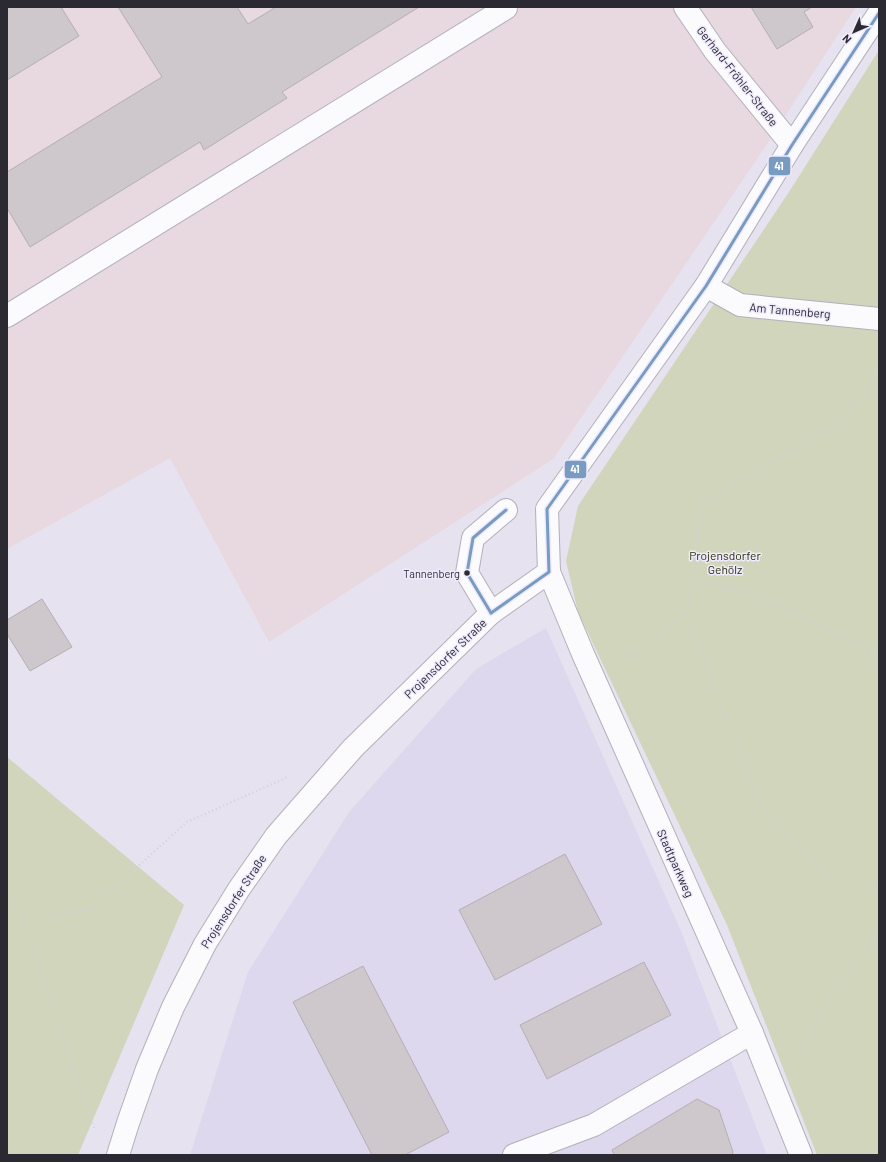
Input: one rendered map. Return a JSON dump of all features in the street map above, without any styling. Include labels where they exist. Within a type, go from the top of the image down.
[{"type":"street","points":[[7,316],[506,7]]},
{"type":"street","name":"Gerhard-Fröhler-Straße","points":[[685,7],[715,51],[792,145]]},
{"type":"street","points":[[550,572],[547,509],[706,286],[792,145],[879,13]]},
{"type":"street","name":"Am Tannenberg","points":[[706,286],[740,306],[879,319]]},
{"type":"street","points":[[491,613],[467,573],[468,566],[473,538],[506,510]]},
{"type":"street","name":"Projensdorfer Straße","points":[[118,1155],[147,1069],[173,1006],[205,944],[239,889],[276,836],[352,748],[491,613],[550,572]]},
{"type":"street","name":"Stadtparkweg","points":[[550,572],[583,654],[752,1033],[801,1155]]},
{"type":"street","points":[[514,1155],[594,1125],[752,1033]]},
{"type":"path","points":[[879,369],[835,425],[703,503],[686,613],[758,803],[835,884],[879,883]]},
{"type":"path","points":[[691,580],[744,592],[811,620],[879,657]]},
{"type":"path","points":[[583,654],[628,658],[686,613]]},
{"type":"path","points":[[25,921],[92,908],[187,822],[295,774]]},
{"type":"path","points":[[7,891],[25,921],[95,1132]]},
{"type":"path","points":[[776,1092],[853,961],[879,935]]},
{"type":"shaded area","points":[[7,7],[856,7],[763,150],[553,459],[269,642],[170,458],[7,549]]},
{"type":"shaded area","points":[[546,628],[681,931],[767,1155],[190,1155],[248,972],[349,812],[476,669]]},
{"type":"green space","name":"Projensdorfer Gehölz","points":[[879,50],[879,1155],[817,1155],[727,925],[578,612],[566,561],[578,506],[789,192]]},
{"type":"green space","points":[[7,757],[184,905],[78,1155],[7,1155]]},
{"type":"building","points":[[7,7],[61,7],[79,36],[7,80]]},
{"type":"building","points":[[118,7],[237,7],[248,24],[276,7],[419,7],[282,92],[287,98],[204,150],[200,142],[30,247],[7,208],[7,172],[162,77]]},
{"type":"building","points":[[751,7],[812,7],[804,12],[813,27],[777,49]]},
{"type":"building","points":[[42,599],[72,647],[30,671],[7,634],[7,620]]},
{"type":"building","points":[[565,854],[602,924],[495,980],[459,910]]},
{"type":"building","points":[[644,962],[671,1015],[547,1079],[520,1025]]},
{"type":"building","points":[[363,966],[449,1132],[405,1155],[372,1155],[293,1002]]},
{"type":"building","points":[[697,1099],[719,1110],[733,1152],[732,1155],[614,1155],[612,1150]]},
{"type":"transit line","name":"41","points":[[491,613],[549,572],[547,509],[706,286],[792,145],[879,13]]},
{"type":"transit line","name":"41","points":[[491,613],[467,573],[473,538],[506,510]]},
{"type":"place","name":"Tannenberg","points":[[467,573]]}]
